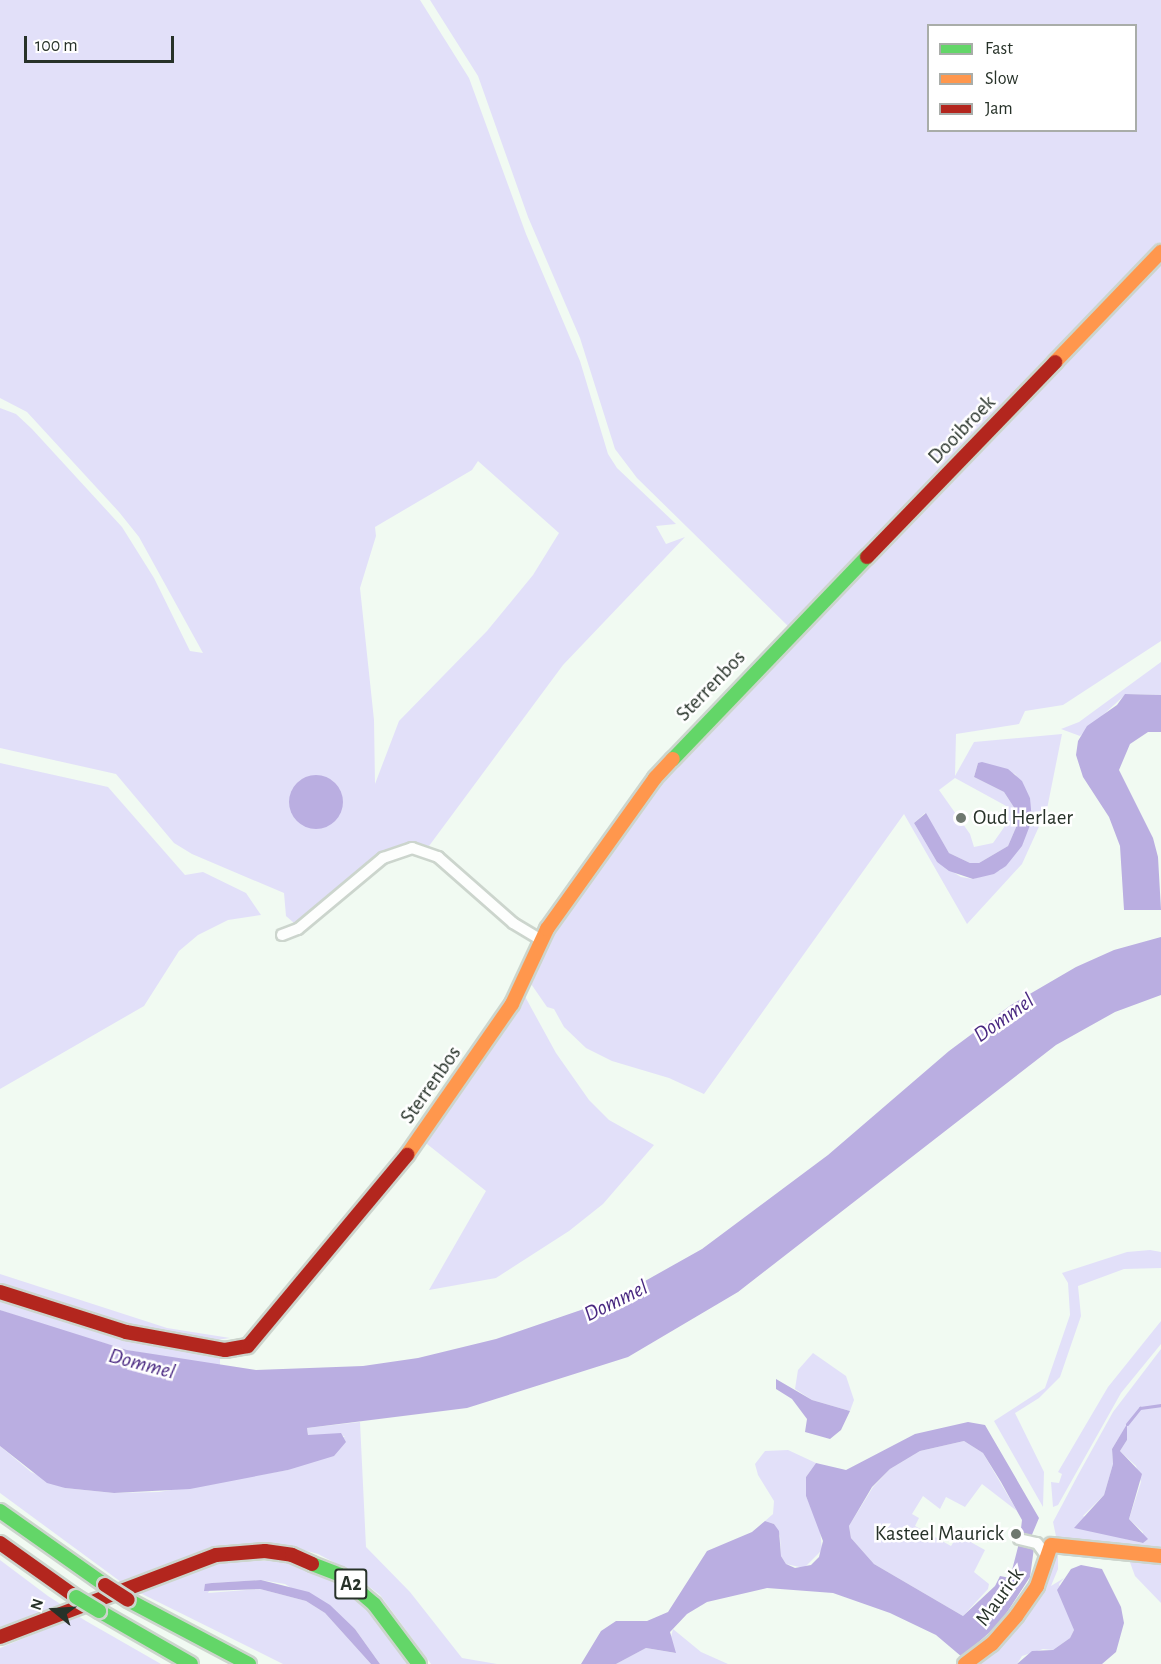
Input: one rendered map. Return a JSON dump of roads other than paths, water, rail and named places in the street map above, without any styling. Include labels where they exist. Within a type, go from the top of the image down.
[{"type":"main road","name":"Dooibroek","points":[[790,636],[1161,252]]},
{"type":"main road","name":"Sterrenbos","points":[[0,1292],[126,1332],[225,1350],[248,1346],[420,1138],[513,1004],[541,940],[655,778],[790,636]]},
{"type":"main road","points":[[0,1511],[128,1600],[249,1664]]},
{"type":"main road","points":[[0,1543],[76,1597],[191,1664]]},
{"type":"main road","name":"Maurick","points":[[965,1664],[992,1644],[1017,1616],[1037,1586],[1051,1545],[1161,1556]]},
{"type":"main road","name":"A2","points":[[0,1637],[176,1567],[216,1555],[265,1551],[292,1555],[340,1575],[374,1604],[419,1664]]},
{"type":"street","points":[[282,935],[298,929],[383,858],[412,848],[438,857],[513,923],[541,940]]},
{"type":"street","points":[[1019,1539],[1031,1540],[1043,1548],[1048,1558]]},
{"type":"water","points":[[1125,694],[1161,695],[1161,732],[1148,732],[1130,744],[1119,770],[1153,838],[1158,857],[1161,910],[1124,910],[1120,846],[1109,817],[1083,777],[1076,755],[1078,741],[1087,726],[1117,705]]},
{"type":"water","points":[[978,763],[1008,769],[1022,781],[1030,798],[1032,820],[1022,846],[1006,866],[994,874],[973,879],[949,871],[937,862],[914,823],[926,813],[949,853],[970,863],[979,863],[1008,846],[1017,825],[1017,812],[1004,792],[974,777]]},
{"type":"water","points":[[316,775],[326,777],[335,783],[341,792],[343,802],[341,812],[335,821],[326,827],[316,829],[306,827],[297,821],[291,812],[289,802],[291,792],[297,783],[306,777]]},
{"type":"water","name":"Dommel","points":[[1161,937],[1161,995],[1115,1012],[1056,1045],[738,1292],[628,1357],[467,1408],[307,1428],[308,1435],[341,1433],[346,1442],[334,1456],[288,1470],[190,1489],[114,1493],[65,1488],[47,1483],[0,1446],[0,1310],[127,1350],[256,1370],[363,1366],[418,1358],[496,1339],[613,1299],[702,1249],[828,1155],[949,1051],[1011,1005],[1076,967],[1114,950]]},
{"type":"water","points":[[776,1379],[812,1400],[850,1411],[841,1430],[830,1439],[805,1432],[807,1419],[792,1399],[776,1389]]},
{"type":"water","points":[[968,1422],[985,1425],[1039,1518],[1031,1537],[1020,1537],[1022,1520],[1001,1482],[983,1453],[964,1441],[920,1451],[890,1469],[872,1487],[849,1526],[851,1538],[874,1564],[963,1616],[995,1586],[1000,1576],[1010,1578],[1019,1543],[1034,1548],[1030,1577],[1000,1623],[962,1657],[936,1635],[890,1613],[833,1593],[767,1588],[707,1602],[687,1614],[670,1632],[676,1653],[646,1648],[616,1664],[581,1664],[601,1631],[616,1621],[647,1621],[668,1612],[707,1551],[752,1532],[765,1521],[774,1524],[779,1531],[781,1556],[786,1564],[795,1568],[811,1565],[819,1557],[823,1541],[806,1496],[806,1477],[816,1463],[846,1470],[915,1434]]},
{"type":"water","points":[[1127,1424],[1127,1440],[1120,1451],[1142,1474],[1129,1519],[1148,1539],[1143,1543],[1074,1528],[1104,1495],[1113,1464],[1112,1449]]},
{"type":"water","points":[[1081,1565],[1102,1569],[1121,1607],[1124,1623],[1116,1652],[1102,1664],[1017,1664],[1032,1651],[1053,1650],[1070,1638],[1074,1630],[1057,1590],[1071,1569]]},
{"type":"water","points":[[261,1580],[309,1592],[330,1605],[355,1629],[380,1664],[371,1664],[325,1613],[306,1601],[260,1589],[204,1591],[205,1584]]},
{"type":"waterway","points":[[1127,1424],[1140,1408],[1161,1405]]},
{"type":"place","name":"Oud Herlaer","points":[[961,818]]},
{"type":"place","name":"Kasteel Maurick","points":[[1016,1534]]}]
